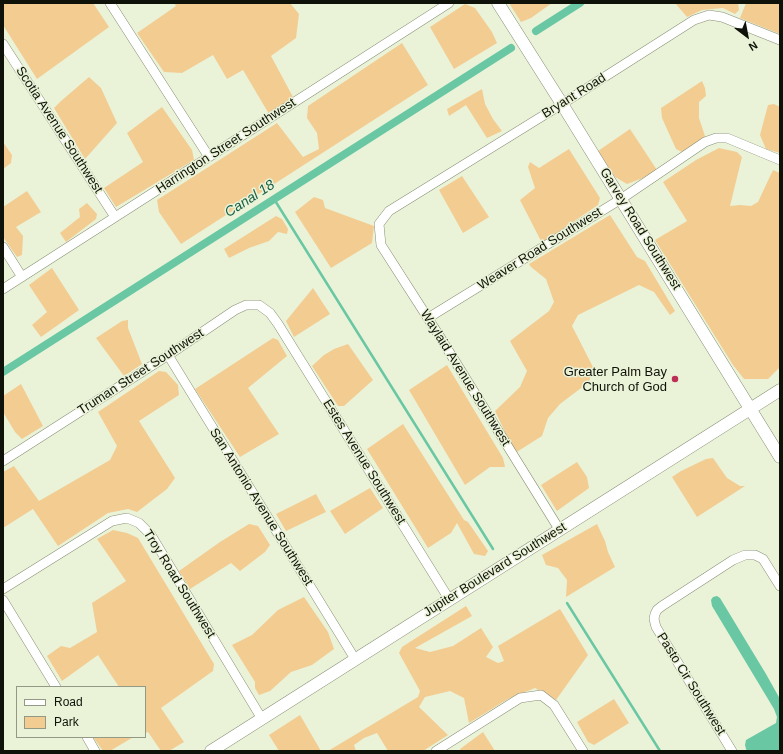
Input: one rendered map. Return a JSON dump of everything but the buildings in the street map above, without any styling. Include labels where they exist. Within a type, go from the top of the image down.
[{"type":"street","points":[[110,3],[208,157]]},
{"type":"street","name":"Harrington Street Southwest","points":[[3,289],[449,3]]},
{"type":"street","name":"Garvey Road Southwest","points":[[498,3],[780,457]]},
{"type":"street","name":"Bryant Road","points":[[379,224],[389,211],[694,20],[709,15],[722,17],[780,40]]},
{"type":"street","name":"Scotia Avenue Southwest","points":[[3,44],[115,217]]},
{"type":"street","name":"Weaver Road Southwest","points":[[428,318],[621,199],[705,142],[716,138],[727,138],[780,160]]},
{"type":"street","name":"Waylaid Avenue Southwest","points":[[379,224],[381,245],[559,529]]},
{"type":"street","points":[[3,247],[22,277]]},
{"type":"street","name":"Truman Street Southwest","points":[[3,461],[235,310],[246,306],[259,305],[270,313],[278,324]]},
{"type":"street","name":"Estes Avenue Southwest","points":[[278,324],[449,599]]},
{"type":"street","name":"San Antonio Avenue Southwest","points":[[168,355],[355,659]]},
{"type":"street","name":"Jupiter Boulevard Southwest","points":[[211,751],[780,390]]},
{"type":"street","name":"Troy Road Southwest","points":[[3,589],[112,521],[127,518],[139,523],[151,535],[262,719]]},
{"type":"street","name":"Pasto Cir Southwest","points":[[732,751],[656,627],[654,619],[657,610],[662,606],[733,560],[745,555],[755,555],[763,559],[780,586]]},
{"type":"street","points":[[3,600],[55,686]]},
{"type":"street","points":[[436,751],[450,747],[520,698],[541,695],[554,705],[583,751]]},
{"type":"street","points":[[88,738],[95,751]]},
{"type":"green space","points":[[3,3],[93,3],[109,27],[37,79],[3,25]]},
{"type":"green space","points":[[174,3],[290,3],[299,14],[296,38],[271,56],[293,97],[269,114],[243,70],[227,79],[213,55],[182,73],[164,72],[137,33],[176,6]]},
{"type":"green space","points":[[509,3],[552,3],[531,18],[521,22]]},
{"type":"green space","points":[[675,3],[738,3],[739,10],[735,14],[723,8],[702,10],[687,17]]},
{"type":"green space","points":[[746,3],[780,3],[780,34],[740,18]]},
{"type":"green space","points":[[465,4],[475,8],[492,32],[497,43],[454,69],[430,27]]},
{"type":"green space","points":[[402,43],[428,85],[181,244],[159,212],[157,200],[277,123],[303,157],[319,149],[317,133],[307,118],[308,106]]},
{"type":"green space","points":[[89,77],[101,88],[117,123],[85,159],[54,108]]},
{"type":"green space","points":[[702,81],[706,96],[699,102],[699,118],[706,139],[684,153],[676,149],[662,118],[661,108]]},
{"type":"green space","points":[[482,89],[485,104],[493,119],[502,131],[487,138],[466,105],[449,116],[447,109]]},
{"type":"green space","points":[[774,104],[780,107],[780,153],[766,149],[760,135],[768,105]]},
{"type":"green space","points":[[162,107],[192,150],[194,160],[116,207],[104,188],[143,162],[127,133]]},
{"type":"green space","points":[[630,129],[657,170],[643,178],[627,184],[615,177],[598,151]]},
{"type":"green space","points":[[3,142],[12,155],[11,163],[3,169]]},
{"type":"green space","points":[[719,148],[737,152],[742,157],[730,206],[751,206],[758,202],[773,170],[780,173],[780,367],[768,379],[744,379],[733,365],[655,240],[687,221],[663,182],[696,160]]},
{"type":"green space","points":[[569,149],[600,198],[598,205],[542,243],[520,200],[535,188],[528,167],[530,162],[539,168]]},
{"type":"green space","points":[[462,176],[489,217],[463,233],[439,190]]},
{"type":"green space","points":[[27,191],[41,212],[16,227],[23,236],[22,255],[17,257],[3,237],[3,207]]},
{"type":"green space","points":[[314,197],[323,200],[325,208],[374,226],[372,243],[331,268],[295,212]]},
{"type":"green space","points":[[87,203],[97,214],[96,219],[66,242],[60,233],[80,217],[79,209]]},
{"type":"green space","points":[[610,215],[637,257],[645,261],[675,311],[670,315],[654,292],[639,285],[578,315],[572,326],[593,367],[589,382],[560,404],[548,418],[542,436],[515,453],[495,411],[520,387],[527,371],[510,341],[549,311],[554,302],[546,279],[529,264]]},
{"type":"green space","points":[[276,216],[282,219],[288,229],[287,234],[278,232],[269,241],[249,248],[229,258],[224,249]]},
{"type":"green space","points":[[52,268],[79,310],[41,337],[32,325],[47,312],[29,285]]},
{"type":"green space","points":[[313,288],[330,314],[294,337],[286,321]]},
{"type":"green space","points":[[128,320],[128,328],[142,364],[124,376],[96,338],[122,321]]},
{"type":"green space","points":[[273,338],[278,340],[287,356],[248,388],[279,434],[240,457],[195,389]]},
{"type":"green space","points":[[348,344],[373,380],[344,406],[338,406],[312,366],[324,355],[334,349]]},
{"type":"green space","points":[[447,365],[503,458],[505,467],[490,467],[465,485],[409,390]]},
{"type":"green space","points":[[159,371],[166,372],[178,385],[179,395],[139,421],[175,478],[167,489],[137,512],[128,509],[108,513],[58,546],[33,509],[3,528],[3,472],[14,466],[39,501],[110,460],[117,446],[98,412]]},
{"type":"green space","points":[[21,384],[43,426],[22,439],[15,432],[3,412],[3,396]]},
{"type":"green space","points":[[403,424],[464,520],[468,522],[488,551],[485,556],[474,554],[457,523],[451,533],[428,548],[367,449]]},
{"type":"green space","points":[[713,458],[727,478],[740,486],[745,486],[697,517],[672,477],[706,459]]},
{"type":"green space","points":[[577,462],[587,477],[589,488],[557,511],[541,485]]},
{"type":"green space","points":[[370,488],[383,508],[345,534],[330,511]]},
{"type":"green space","points":[[316,494],[326,512],[286,531],[276,514]]},
{"type":"green space","points":[[249,524],[258,526],[270,545],[265,552],[240,571],[231,563],[190,589],[179,571],[220,542]]},
{"type":"green space","points":[[597,524],[615,567],[566,597],[567,580],[558,568],[546,565],[542,555]]},
{"type":"green space","points":[[113,530],[127,533],[138,538],[214,664],[213,671],[161,708],[184,742],[169,751],[161,751],[148,732],[146,733],[146,686],[118,686],[98,655],[62,681],[47,656],[61,646],[70,648],[97,632],[92,603],[126,581],[97,539]]},
{"type":"green space","points":[[304,597],[328,632],[334,649],[312,665],[291,672],[270,691],[259,695],[255,688],[255,682],[232,645],[252,635],[278,610]]},
{"type":"green space","points":[[466,606],[472,616],[415,648],[430,652],[453,646],[481,628],[493,647],[486,657],[498,663],[504,661],[498,646],[560,609],[588,655],[556,700],[535,688],[508,699],[469,723],[464,698],[450,691],[425,697],[419,707],[448,735],[423,751],[388,751],[377,733],[364,738],[354,745],[356,751],[328,751],[418,697],[420,691],[399,653],[402,647]]},
{"type":"green space","points":[[614,699],[629,723],[594,745],[588,742],[577,722]]},
{"type":"green space","points":[[300,715],[321,751],[279,751],[269,735]]},
{"type":"green space","points":[[483,732],[495,751],[461,751],[460,749]]},
{"type":"green space","points":[[94,738],[132,738],[110,751],[103,751]]},
{"type":"shaded area","points":[[717,596],[720,598],[780,699],[780,751],[747,751],[746,749],[746,740],[776,723],[777,717],[774,709],[712,606],[711,600],[713,597]]},
{"type":"waterway","name":"Canal 18","points":[[536,31],[580,3]]},
{"type":"waterway","name":"Canal 18","points":[[3,372],[511,48]]},
{"type":"waterway","points":[[274,199],[493,549]]},
{"type":"waterway","points":[[567,603],[660,751]]},
{"type":"place","name":"Greater Palm Bay Church of God","points":[[675,379]]}]
